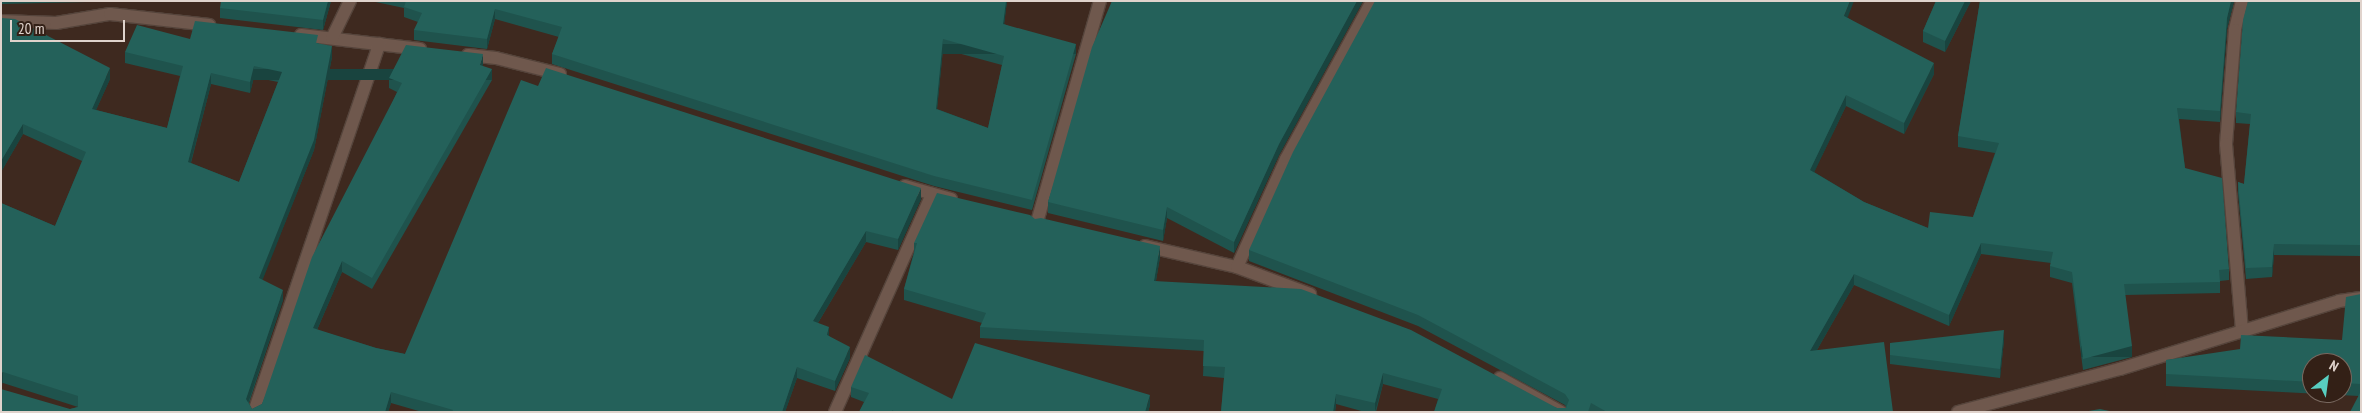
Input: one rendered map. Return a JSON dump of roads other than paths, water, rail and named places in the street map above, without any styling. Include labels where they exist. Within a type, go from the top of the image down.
[{"type":"street","points":[[110,14],[116,1]]},
{"type":"street","points":[[332,38],[350,1]]},
{"type":"street","points":[[1037,221],[1100,1]]},
{"type":"street","points":[[1237,267],[1286,159],[1372,1]]},
{"type":"street","points":[[2242,1],[2235,30],[2226,144],[2242,331]]},
{"type":"street","points":[[1,21],[56,22],[110,14],[226,27]]},
{"type":"street","points":[[284,33],[438,51]]},
{"type":"street","points":[[254,412],[379,44]]},
{"type":"street","points":[[457,53],[496,58],[570,76]]},
{"type":"street","points":[[895,182],[961,202]]},
{"type":"street","points":[[835,412],[932,194]]},
{"type":"street","points":[[1132,243],[1237,267],[1321,298]]},
{"type":"street","points":[[1958,412],[2120,369],[2339,301],[2361,298]]},
{"type":"street","points":[[1490,372],[1561,412]]}]
